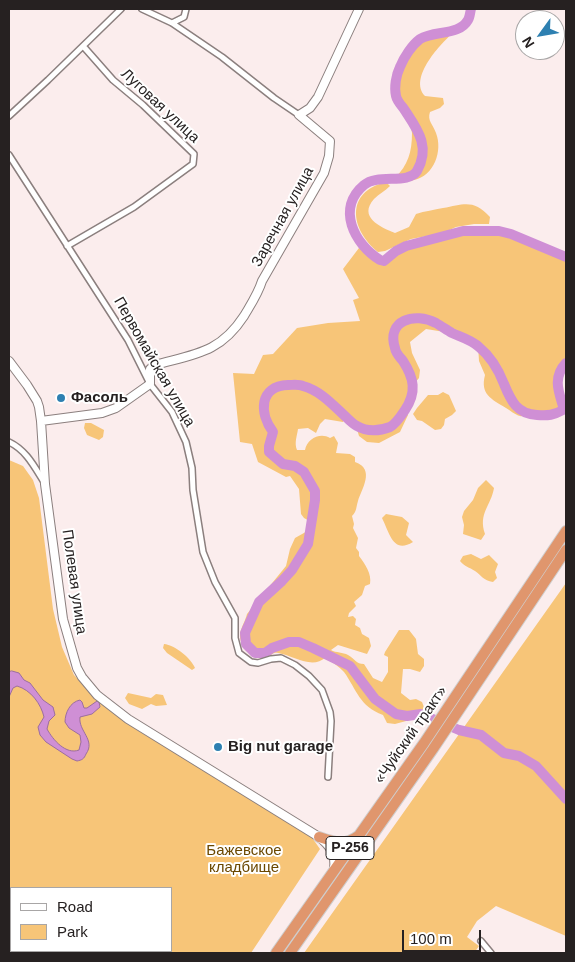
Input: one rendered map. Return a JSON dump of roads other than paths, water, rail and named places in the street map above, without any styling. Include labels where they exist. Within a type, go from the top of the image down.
[{"type":"highway","name":"«Чуйский тракт»","points":[[454,708],[566,531]]},
{"type":"highway","name":"«Чуйский тракт»","points":[[290,953],[454,708],[566,550]]},
{"type":"highway","name":"«Чуйский тракт»","points":[[276,953],[361,833],[428,746]]},
{"type":"highway","points":[[319,837],[336,842],[344,842],[353,840],[361,833]]},
{"type":"street","points":[[9,116],[121,9]]},
{"type":"street","name":"Заречная улица","points":[[142,9],[172,23],[222,56],[274,98],[300,115],[330,141],[329,156],[324,173],[262,282],[257,295],[234,330],[214,347],[155,365],[150,370],[150,384]]},
{"type":"street","points":[[172,23],[184,17],[186,9]]},
{"type":"street","points":[[300,115],[310,108],[318,97],[359,9]]},
{"type":"street","name":"Луговая улица","points":[[67,246],[134,207],[193,164],[194,154],[143,105],[113,80],[83,46]]},
{"type":"street","name":"Первомайская улица","points":[[9,155],[128,340],[150,384],[172,412],[186,442],[192,468],[192,490],[203,552],[215,582],[235,618],[235,638],[239,653],[251,662],[258,663],[281,658],[288,661],[309,676],[322,690],[330,712],[331,721],[328,777]]},
{"type":"street","name":"Полевая улица","points":[[9,361],[37,401],[41,421],[45,484],[62,619],[77,668],[82,677],[97,695],[128,719],[319,837]]},
{"type":"street","points":[[41,421],[102,413],[116,408],[150,384]]},
{"type":"street","points":[[9,442],[29,457],[45,484]]},
{"type":"street","points":[[319,837],[329,846],[333,853],[335,860],[333,872]]},
{"type":"street","points":[[481,941],[491,953]]},
{"type":"waterway","points":[[471,9],[469,19],[464,25],[453,31],[433,34],[420,39],[404,59],[396,77],[396,96],[421,138],[423,154],[421,162],[413,175],[377,180],[364,185],[356,194],[351,204],[350,215],[352,225],[363,245],[380,260],[384,261],[396,251],[406,246],[463,231],[499,231],[511,234],[566,257]]},
{"type":"waterway","points":[[566,363],[559,373],[558,379],[558,389],[563,410],[548,415],[530,414],[516,406],[509,396],[494,364],[476,345],[436,323],[419,318],[404,321],[398,325],[393,338],[396,352],[410,373],[413,391],[405,410],[390,427],[374,430],[361,428],[321,395],[301,385],[288,385],[271,390],[264,402],[265,417],[273,432],[269,452],[283,464],[295,466],[304,472],[315,491],[315,500],[308,544],[292,570],[259,602],[245,633],[246,644],[255,653],[265,653],[272,648],[289,642],[299,642],[350,666],[375,699],[396,714],[407,716],[421,714],[459,730],[481,735],[504,753],[519,756],[536,766],[566,799]]},
{"type":"place","name":"Фасоль","points":[[61,398]]},
{"type":"place","name":"Big nut garage","points":[[218,747]]},
{"type":"park label","name":"Бажевское кладбище","points":[[244,860]]}]
